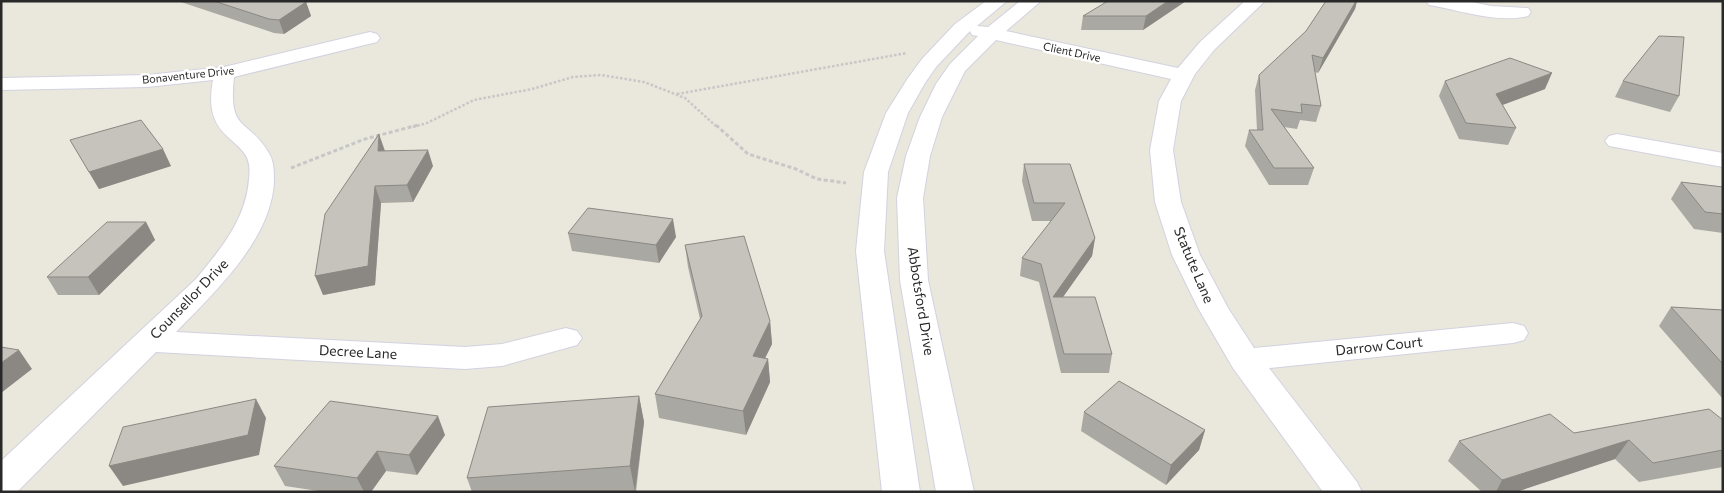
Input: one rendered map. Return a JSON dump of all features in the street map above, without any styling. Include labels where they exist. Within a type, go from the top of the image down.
[{"type":"street","points":[[901,492],[870,251],[876,172],[897,114],[929,62],[962,28],[998,1]]},
{"type":"street","name":"Abbotsford Drive","points":[[955,492],[914,280],[910,198],[923,140],[931,117],[957,68],[1013,14],[1032,1]]},
{"type":"street","name":"Statute Lane","points":[[1256,1],[1194,60],[1183,75],[1170,101],[1163,129],[1162,162],[1168,200],[1184,250],[1210,304],[1244,360],[1344,492]]},
{"type":"street","points":[[1435,1],[1491,11],[1522,12]]},
{"type":"street","name":"Client Drive","points":[[962,28],[1183,75]]},
{"type":"street","name":"Bonaventure Drive","points":[[1,84],[147,80],[224,74],[370,38]]},
{"type":"street","name":"Counsellor Drive","points":[[1,484],[206,285],[235,250],[257,206],[262,181],[261,164],[258,154],[229,125],[222,112],[220,97],[224,74]]},
{"type":"street","points":[[1617,141],[1723,160]]},
{"type":"street","name":"Darrow Court","points":[[1244,360],[1513,333]]},
{"type":"street","name":"Decree Lane","points":[[149,341],[465,358],[502,355],[566,338]]},
{"type":"path","points":[[676,94],[764,80],[885,56],[914,53]]},
{"type":"path","points":[[291,168],[365,139],[427,123],[474,100],[532,89],[573,77],[593,75],[644,82],[676,94],[691,102],[712,124],[725,132],[745,153],[796,169],[812,177],[847,183]]},
{"type":"building","points":[[214,1],[306,2],[279,20],[269,19]]},
{"type":"building","points":[[1108,1],[1168,1],[1146,16],[1083,16]]},
{"type":"building","points":[[1326,1],[1356,1],[1323,58],[1312,55],[1321,106],[1301,104],[1302,113],[1271,109],[1314,168],[1274,168],[1249,130],[1263,130],[1259,75],[1306,31]]},
{"type":"building","points":[[1659,36],[1684,37],[1679,96],[1623,81]]},
{"type":"building","points":[[1510,58],[1552,73],[1496,94],[1516,128],[1466,123],[1445,81]]},
{"type":"building","points":[[141,120],[163,149],[89,172],[70,140]]},
{"type":"building","points":[[379,134],[378,151],[428,150],[407,185],[375,186],[368,266],[315,276],[325,214]]},
{"type":"building","points":[[1024,164],[1070,164],[1095,238],[1053,297],[1095,297],[1112,354],[1064,354],[1041,264],[1022,258],[1065,203],[1034,203]]},
{"type":"building","points":[[1681,182],[1723,187],[1723,214],[1705,212]]},
{"type":"building","points":[[588,208],[673,219],[656,245],[568,233]]},
{"type":"building","points":[[107,222],[146,222],[88,277],[47,277]]},
{"type":"building","points":[[744,236],[770,321],[753,356],[768,359],[743,411],[655,394],[702,316],[685,245]]},
{"type":"building","points":[[1671,307],[1723,310],[1723,364]]},
{"type":"building","points":[[1,347],[19,350],[1,363]]},
{"type":"building","points":[[1119,381],[1205,430],[1171,465],[1084,412]]},
{"type":"building","points":[[639,396],[630,466],[467,478],[488,407]]},
{"type":"building","points":[[256,399],[248,435],[109,466],[123,427]]},
{"type":"building","points":[[330,401],[438,416],[409,455],[377,451],[357,478],[274,466]]},
{"type":"building","points":[[1709,409],[1723,420],[1723,450],[1653,463],[1629,440],[1502,480],[1459,441],[1550,414],[1574,433]]}]
